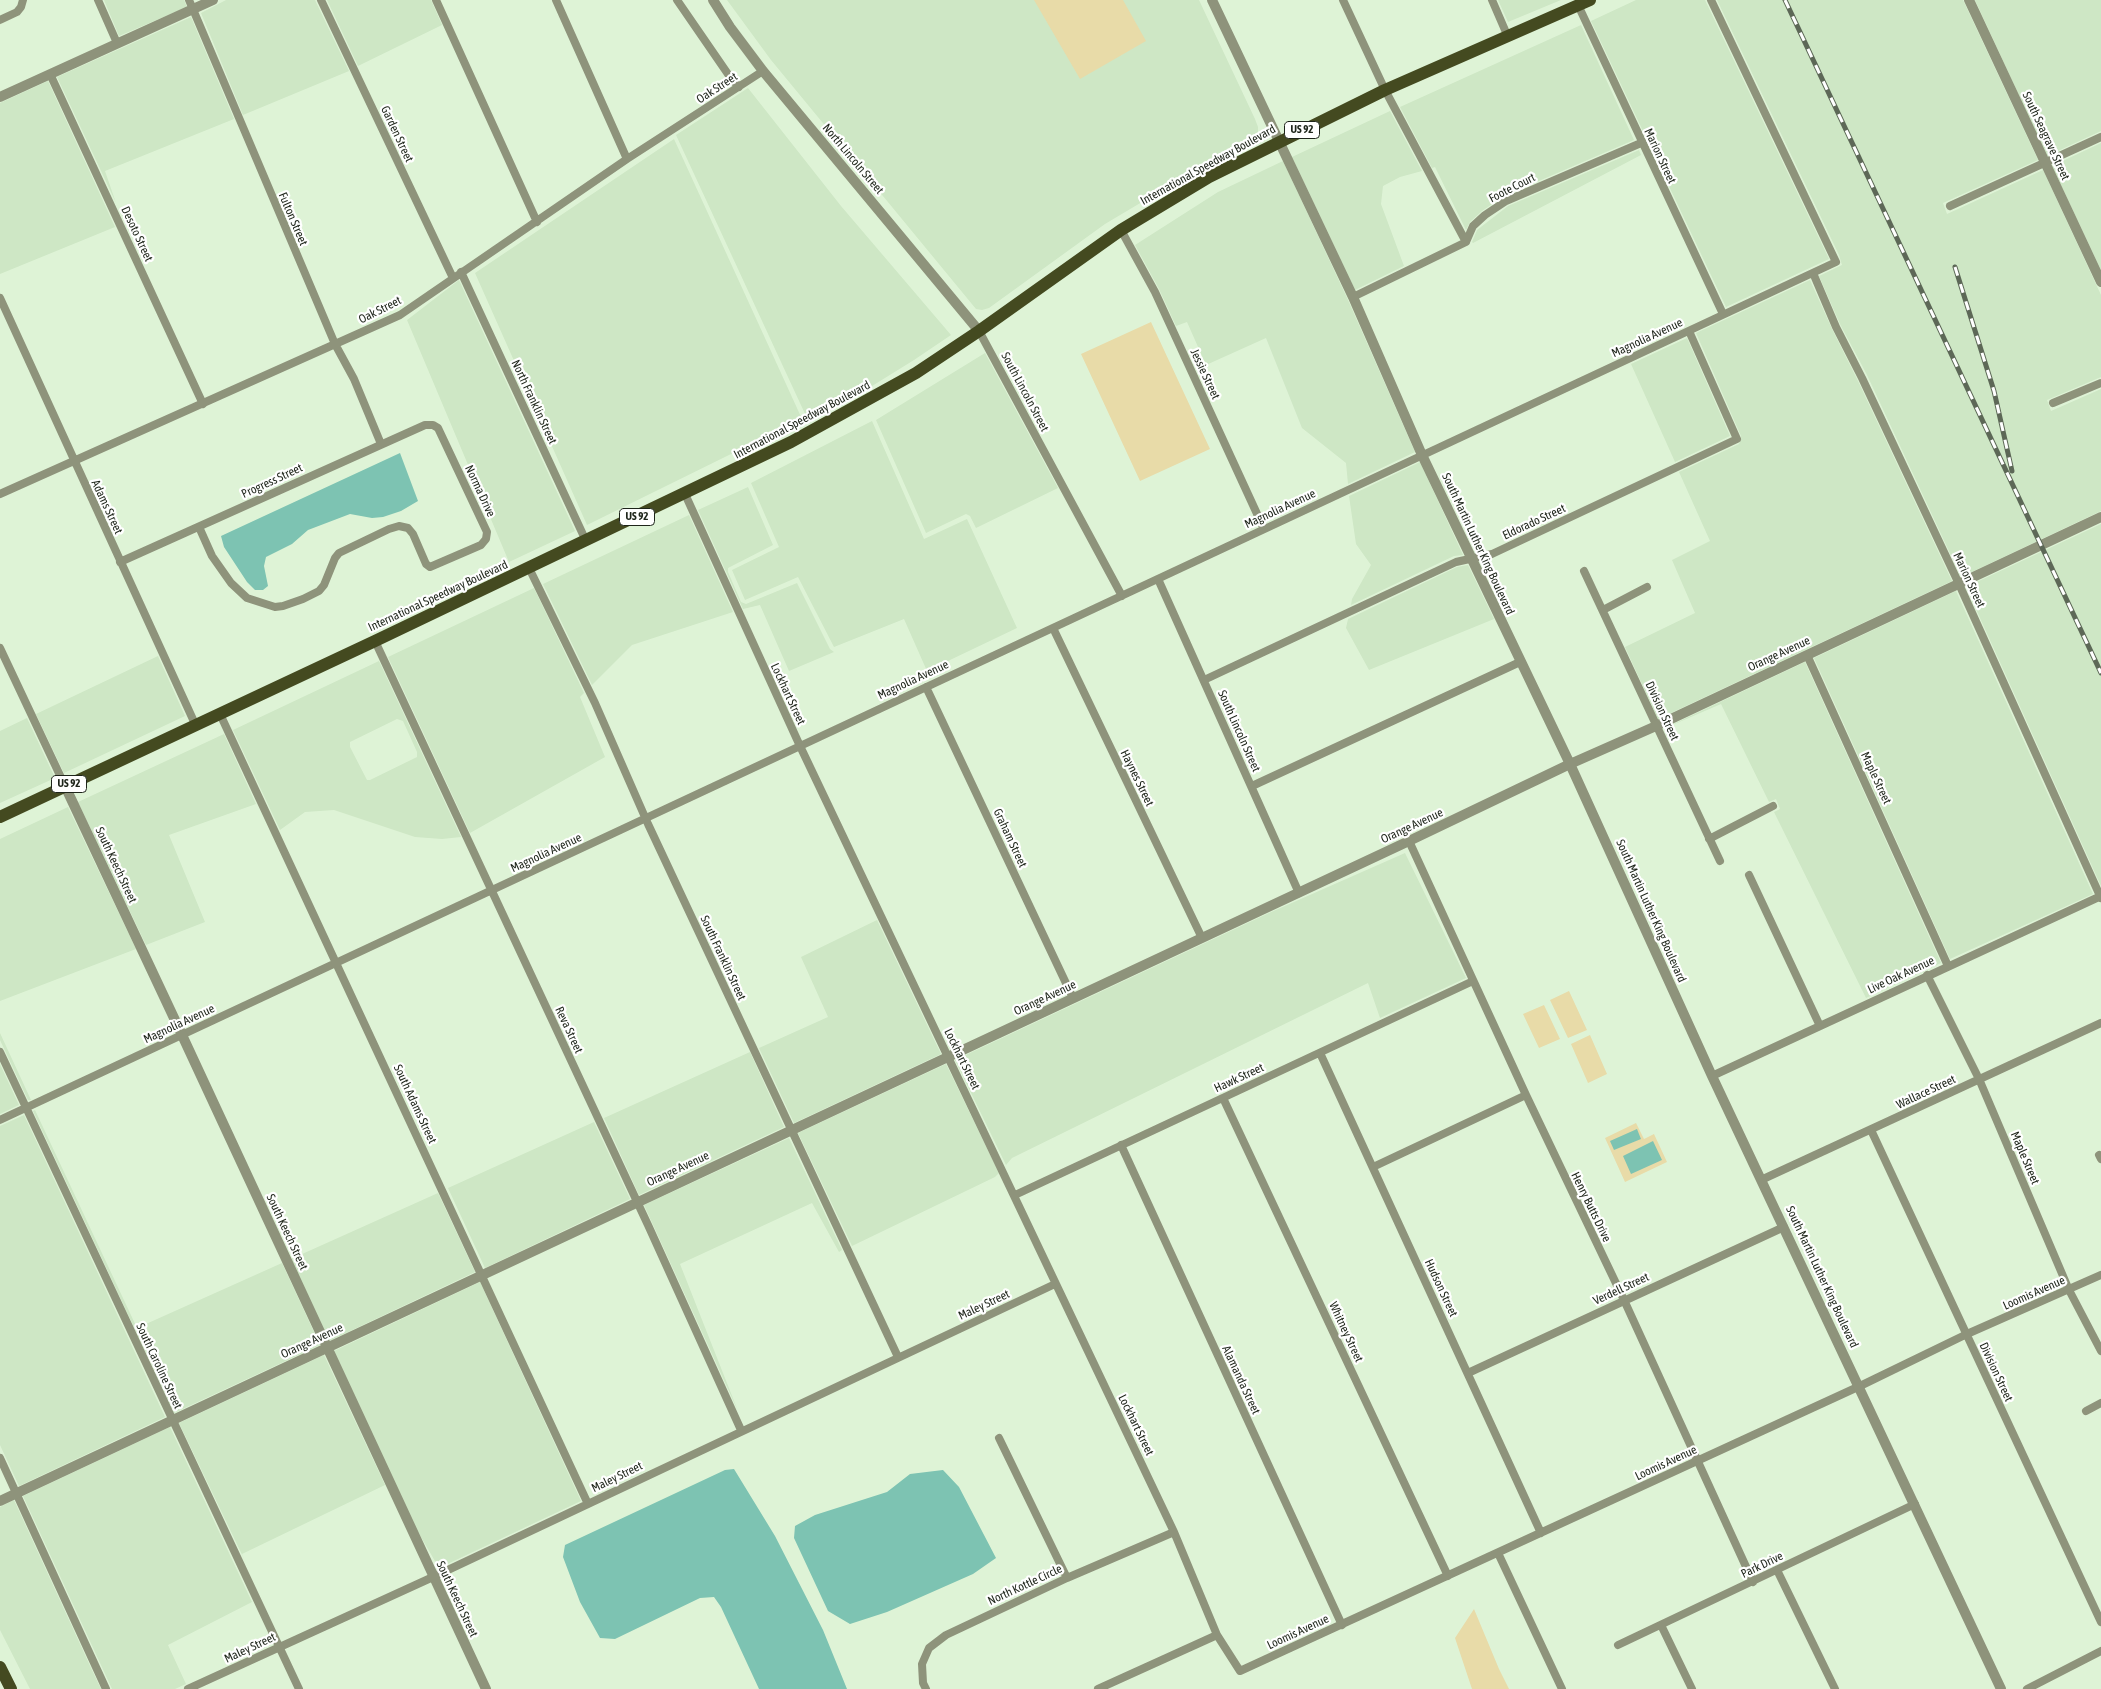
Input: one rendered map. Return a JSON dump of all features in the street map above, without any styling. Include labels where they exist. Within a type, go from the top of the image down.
[{"type":"main road","name":"International Speedway Boulevard","points":[[0,817],[530,568],[791,442],[916,373],[979,331],[1121,230],[1176,196],[1279,141],[1385,90],[1584,3]]},
{"type":"main road","points":[[0,1667],[11,1689]]},
{"type":"street","points":[[0,20],[16,12],[21,7],[23,0]]},
{"type":"street","points":[[98,0],[117,43]]},
{"type":"street","points":[[0,97],[117,43],[192,5],[213,0]]},
{"type":"street","name":"Garden Street","points":[[321,0],[453,278]]},
{"type":"street","points":[[436,0],[537,222]]},
{"type":"street","points":[[556,0],[627,160]]},
{"type":"street","points":[[678,0],[730,77],[739,87]]},
{"type":"street","name":"North Lincoln Street","points":[[713,0],[730,27],[763,71],[979,331]]},
{"type":"street","name":"South Martin Luther King Boulevard","points":[[1212,0],[1352,297],[1422,455],[1570,764],[1712,1076],[1860,1386],[2001,1689]]},
{"type":"street","points":[[1343,0],[1385,90],[1466,242],[1352,297]]},
{"type":"street","points":[[1492,0],[1508,37]]},
{"type":"street","name":"Magnolia Avenue","points":[[0,1120],[1836,262],[1711,0]]},
{"type":"street","name":"South Seagrave Street","points":[[1969,0],[2101,282]]},
{"type":"street","name":"Marion Street","points":[[1584,3],[1642,143],[1723,314]]},
{"type":"street","name":"Fulton Street","points":[[192,5],[335,344],[354,379],[381,444]]},
{"type":"street","name":"Oak Street","points":[[0,494],[400,315],[627,160],[763,71]]},
{"type":"street","name":"Desoto Street","points":[[50,74],[203,404]]},
{"type":"street","points":[[1950,206],[2101,137]]},
{"type":"street","name":"Foote Court","points":[[1466,242],[1473,226],[1485,215],[1506,201],[1642,143]]},
{"type":"street","name":"Jessie Street","points":[[1121,230],[1155,292],[1264,529]]},
{"type":"street","name":"North Franklin Street","points":[[461,272],[586,541]]},
{"type":"street","name":"Marion Street","points":[[1812,273],[1959,584],[2101,897]]},
{"type":"street","name":"Adams Street","points":[[0,298],[196,726]]},
{"type":"street","name":"Eldorado Street","points":[[1204,680],[1456,562],[1492,554],[1737,439],[1689,330]]},
{"type":"street","name":"South Lincoln Street","points":[[979,331],[1122,596]]},
{"type":"street","points":[[2053,404],[2101,383]]},
{"type":"street","name":"Progress Street","points":[[120,562],[381,444],[425,425],[433,425]]},
{"type":"street","name":"Norma Drive","points":[[199,527],[212,556],[231,583],[247,598],[275,607],[303,599],[319,591],[324,585],[339,552],[399,526],[408,528],[413,534],[426,564],[430,567],[481,544],[486,540],[487,532],[438,428],[433,425]]},
{"type":"street","name":"Lockhart Street","points":[[685,494],[800,746],[1174,1532],[1216,1635],[1240,1671]]},
{"type":"street","name":"Orange Avenue","points":[[0,1501],[1409,842],[1570,764],[1656,726],[2101,517]]},
{"type":"street","name":"South Franklin Street","points":[[530,568],[595,703],[646,818],[898,1357]]},
{"type":"street","name":"Division Street","points":[[1584,571],[1720,861]]},
{"type":"street","name":"South Lincoln Street","points":[[1158,579],[1299,893]]},
{"type":"street","points":[[1603,610],[1647,588]]},
{"type":"street","name":"Haynes Street","points":[[1053,628],[1202,938]]},
{"type":"street","name":"Reva Street","points":[[375,641],[637,1202],[741,1430]]},
{"type":"street","points":[[0,648],[64,786]]},
{"type":"street","name":"Maple Street","points":[[1807,655],[1948,966]]},
{"type":"street","points":[[1252,786],[1520,662]]},
{"type":"street","name":"Graham Street","points":[[926,687],[1073,998]]},
{"type":"street","name":"South Adams Street","points":[[220,714],[588,1504]]},
{"type":"street","name":"South Keech Street","points":[[64,786],[486,1689]]},
{"type":"street","points":[[1709,839],[1774,806]]},
{"type":"street","name":"Henry Butts Drive","points":[[1409,842],[1526,1095],[1624,1300],[1753,1582]]},
{"type":"street","points":[[1749,875],[1820,1026]]},
{"type":"street","name":"Live Oak Avenue","points":[[1712,1076],[2101,897]]},
{"type":"street","name":"Maple Street","points":[[1927,976],[1979,1079],[2069,1290],[2101,1351]]},
{"type":"street","name":"Hawk Street","points":[[1015,1195],[1473,981]]},
{"type":"street","name":"Wallace Street","points":[[1761,1180],[2101,1024]]},
{"type":"street","name":"South Caroline Street","points":[[0,1052],[299,1689]]},
{"type":"street","name":"Hudson Street","points":[[1320,1053],[1541,1533]]},
{"type":"street","points":[[1373,1167],[1526,1095]]},
{"type":"street","name":"Whitney Street","points":[[1222,1098],[1448,1576]]},
{"type":"street","name":"Division Street","points":[[1871,1130],[2101,1622]]},
{"type":"street","name":"Alamanda Street","points":[[1121,1145],[1342,1625]]},
{"type":"street","name":"Verdell Street","points":[[1468,1374],[1784,1227]]},
{"type":"street","name":"Loomis Avenue","points":[[1240,1671],[1860,1386],[1967,1334],[2101,1275]]},
{"type":"street","name":"Maley Street","points":[[188,1689],[588,1504],[741,1430],[1055,1284]]},
{"type":"street","points":[[2086,1411],[2101,1403]]},
{"type":"street","points":[[999,1438],[1066,1578]]},
{"type":"street","points":[[0,1458],[106,1689]]},
{"type":"street","name":"Park Drive","points":[[1618,1645],[1915,1504]]},
{"type":"street","name":"North Kottle Circle","points":[[926,1689],[923,1683],[922,1664],[929,1648],[946,1635],[1066,1578],[1174,1532]]},
{"type":"street","points":[[1498,1553],[1562,1689]]},
{"type":"street","points":[[1777,1570],[1835,1689]]},
{"type":"street","points":[[1662,1624],[1692,1689]]},
{"type":"street","points":[[1098,1689],[1216,1635]]},
{"type":"street","points":[[2027,1689],[2101,1651]]},
{"type":"shaded area","points":[[104,0],[184,0],[187,7],[119,36]]},
{"type":"shaded area","points":[[226,0],[315,0],[349,71],[243,115],[201,13]]},
{"type":"shaded area","points":[[327,0],[431,0],[442,25],[358,66]]},
{"type":"shaded area","points":[[727,0],[1199,0],[1255,119],[1258,133],[1105,224],[989,308],[976,309],[771,60]]},
{"type":"shaded area","points":[[1034,0],[1123,0],[1146,41],[1080,79]]},
{"type":"shaded area","points":[[1498,0],[1561,0],[1508,22]]},
{"type":"shaded area","points":[[1636,0],[1705,0],[1829,259],[1726,307],[1591,21]]},
{"type":"shaded area","points":[[1717,0],[1963,0],[2038,160],[1943,203],[1947,214],[2043,170],[2101,295],[2101,377],[2047,400],[2051,411],[2101,389],[2101,511],[1961,577],[1819,276],[1842,265],[1839,255]]},
{"type":"shaded area","points":[[1975,0],[2101,0],[2101,131],[2047,156]]},
{"type":"shaded area","points":[[191,17],[234,119],[105,171],[116,203],[57,77]]},
{"type":"shaded area","points":[[1581,25],[1634,140],[1504,196],[1482,211],[1470,222],[1466,230],[1435,167],[1432,168],[1400,107]]},
{"type":"shaded area","points":[[48,81],[115,227],[0,274],[0,103]]},
{"type":"shaded area","points":[[748,88],[841,206],[951,335],[843,404],[798,426],[805,422],[806,416],[676,135]]},
{"type":"shaded area","points":[[1390,111],[1422,171],[1400,177],[1383,186],[1381,204],[1404,266],[1355,290],[1292,157]]},
{"type":"shaded area","points":[[674,139],[802,419],[587,525],[475,273]]},
{"type":"shaded area","points":[[2101,143],[2101,270],[2052,166]]},
{"type":"shaded area","points":[[1639,150],[1641,155],[1472,242],[1477,230],[1508,206]]},
{"type":"shaded area","points":[[1283,161],[1348,300],[1415,452],[1348,484],[1346,463],[1302,428],[1266,338],[1206,365],[1187,322],[1176,326],[1159,289],[1135,245],[1218,192]]},
{"type":"shaded area","points":[[459,280],[575,531],[509,562],[407,320]]},
{"type":"shaded area","points":[[1810,280],[1952,581],[1658,719],[1625,647],[1695,613],[1672,560],[1710,541],[1679,472],[1739,444],[1741,436],[1696,333]]},
{"type":"shaded area","points":[[1151,322],[1210,449],[1140,481],[1081,354]]},
{"type":"shaded area","points":[[1687,338],[1730,436],[1675,462],[1631,364]]},
{"type":"shaded area","points":[[985,353],[1058,488],[976,528],[970,516],[966,514],[926,533],[876,420]]},
{"type":"shaded area","points":[[872,421],[924,539],[967,519],[1017,628],[927,671],[904,619],[834,647],[798,577],[745,600],[732,570],[779,547],[751,483]]},
{"type":"shaded area","points":[[1420,462],[1463,555],[1454,556],[1351,605],[1352,599],[1371,565],[1356,544],[1349,496]]},
{"type":"shaded area","points":[[748,487],[773,545],[728,568],[741,602],[746,604],[797,583],[830,649],[834,652],[789,671],[760,605],[743,609],[698,510]]},
{"type":"shaded area","points":[[689,515],[733,612],[632,645],[592,685],[543,584]]},
{"type":"shaded area","points":[[2101,524],[2101,886],[1966,587]]},
{"type":"shaded area","points":[[1468,565],[1494,619],[1369,670],[1346,628],[1348,619],[1457,567]]},
{"type":"shaded area","points":[[534,588],[584,693],[580,697],[605,757],[470,833],[388,657]]},
{"type":"shaded area","points":[[1956,591],[2093,894],[1950,959],[1814,658]]},
{"type":"shaded area","points":[[158,656],[185,716],[64,773],[36,714]]},
{"type":"shaded area","points":[[379,661],[461,837],[442,839],[415,837],[334,810],[305,812],[280,830],[233,730]],"holes":[[[397,719],[403,721],[417,752],[417,757],[367,780],[350,747],[350,742]]]},
{"type":"shaded area","points":[[1805,662],[1941,963],[1866,998],[1774,812],[1780,809],[1776,799],[1769,802],[1721,704],[1663,729]]},
{"type":"shaded area","points":[[27,718],[55,778],[0,803],[0,731]]},
{"type":"shaded area","points":[[224,734],[256,804],[169,835],[205,922],[146,945],[78,802]]},
{"type":"shaded area","points":[[68,807],[136,949],[0,1001],[0,839]]},
{"type":"shaded area","points":[[1405,853],[1466,978],[1380,1018],[1368,983],[1012,1158],[1006,1165],[955,1060],[1269,913]]},
{"type":"shaded area","points":[[877,920],[941,1054],[794,1123],[759,1048],[828,1017],[801,957]]},
{"type":"shaded area","points":[[1569,991],[1587,1030],[1568,1038],[1550,1000]]},
{"type":"shaded area","points":[[1544,1005],[1560,1039],[1539,1048],[1523,1014]]},
{"type":"shaded area","points":[[0,1033],[31,1100],[28,1100],[0,1040]]},
{"type":"shaded area","points":[[1590,1035],[1607,1074],[1588,1083],[1571,1044]]},
{"type":"shaded area","points":[[750,1052],[784,1127],[639,1195],[604,1118]]},
{"type":"shaded area","points":[[0,1064],[19,1105],[0,1114]]},
{"type":"shaded area","points":[[946,1064],[999,1173],[995,1177],[852,1246],[798,1133]]},
{"type":"shaded area","points":[[35,1110],[137,1328],[282,1263],[320,1345],[174,1413],[33,1111]]},
{"type":"shaded area","points":[[24,1115],[165,1417],[19,1486],[0,1445],[0,1126]]},
{"type":"shaded area","points":[[594,1122],[630,1199],[485,1268],[448,1188]]},
{"type":"shaded area","points":[[1636,1123],[1644,1139],[1654,1134],[1667,1162],[1625,1182],[1605,1138]]},
{"type":"shaded area","points":[[789,1138],[842,1250],[839,1252],[812,1203],[680,1264],[738,1411],[644,1205]]},
{"type":"shaded area","points":[[438,1193],[475,1272],[329,1341],[291,1259]]},
{"type":"shaded area","points":[[480,1282],[581,1501],[439,1568],[414,1525],[334,1351]]},
{"type":"shaded area","points":[[324,1355],[385,1485],[242,1554],[245,1561],[179,1423]]},
{"type":"shaded area","points":[[170,1427],[252,1602],[168,1645],[186,1684],[175,1689],[112,1689],[23,1496]]},
{"type":"shaded area","points":[[14,1500],[101,1689],[30,1689],[0,1630],[0,1507]]},
{"type":"shaded area","points":[[1474,1609],[1509,1689],[1472,1689],[1455,1638]]},
{"type":"water","points":[[400,453],[418,501],[401,511],[383,517],[372,518],[350,514],[308,530],[292,544],[266,557],[264,566],[268,586],[263,590],[255,590],[247,582],[224,547],[221,536]]},
{"type":"water","points":[[1637,1129],[1641,1139],[1614,1150],[1610,1141]]},
{"type":"water","points":[[1653,1141],[1662,1160],[1631,1174],[1623,1156]]},
{"type":"water","points":[[734,1469],[775,1536],[823,1630],[847,1689],[759,1689],[721,1607],[714,1597],[700,1598],[615,1639],[600,1638],[580,1602],[563,1557],[565,1545],[725,1470]]},
{"type":"water","points":[[943,1470],[959,1487],[996,1558],[973,1574],[887,1612],[850,1624],[828,1611],[794,1538],[795,1526],[815,1515],[887,1492],[910,1474]]},
{"type":"railway","points":[[1785,0],[2101,673]]},
{"type":"railway","points":[[1955,267],[1994,391],[2012,471]]}]
